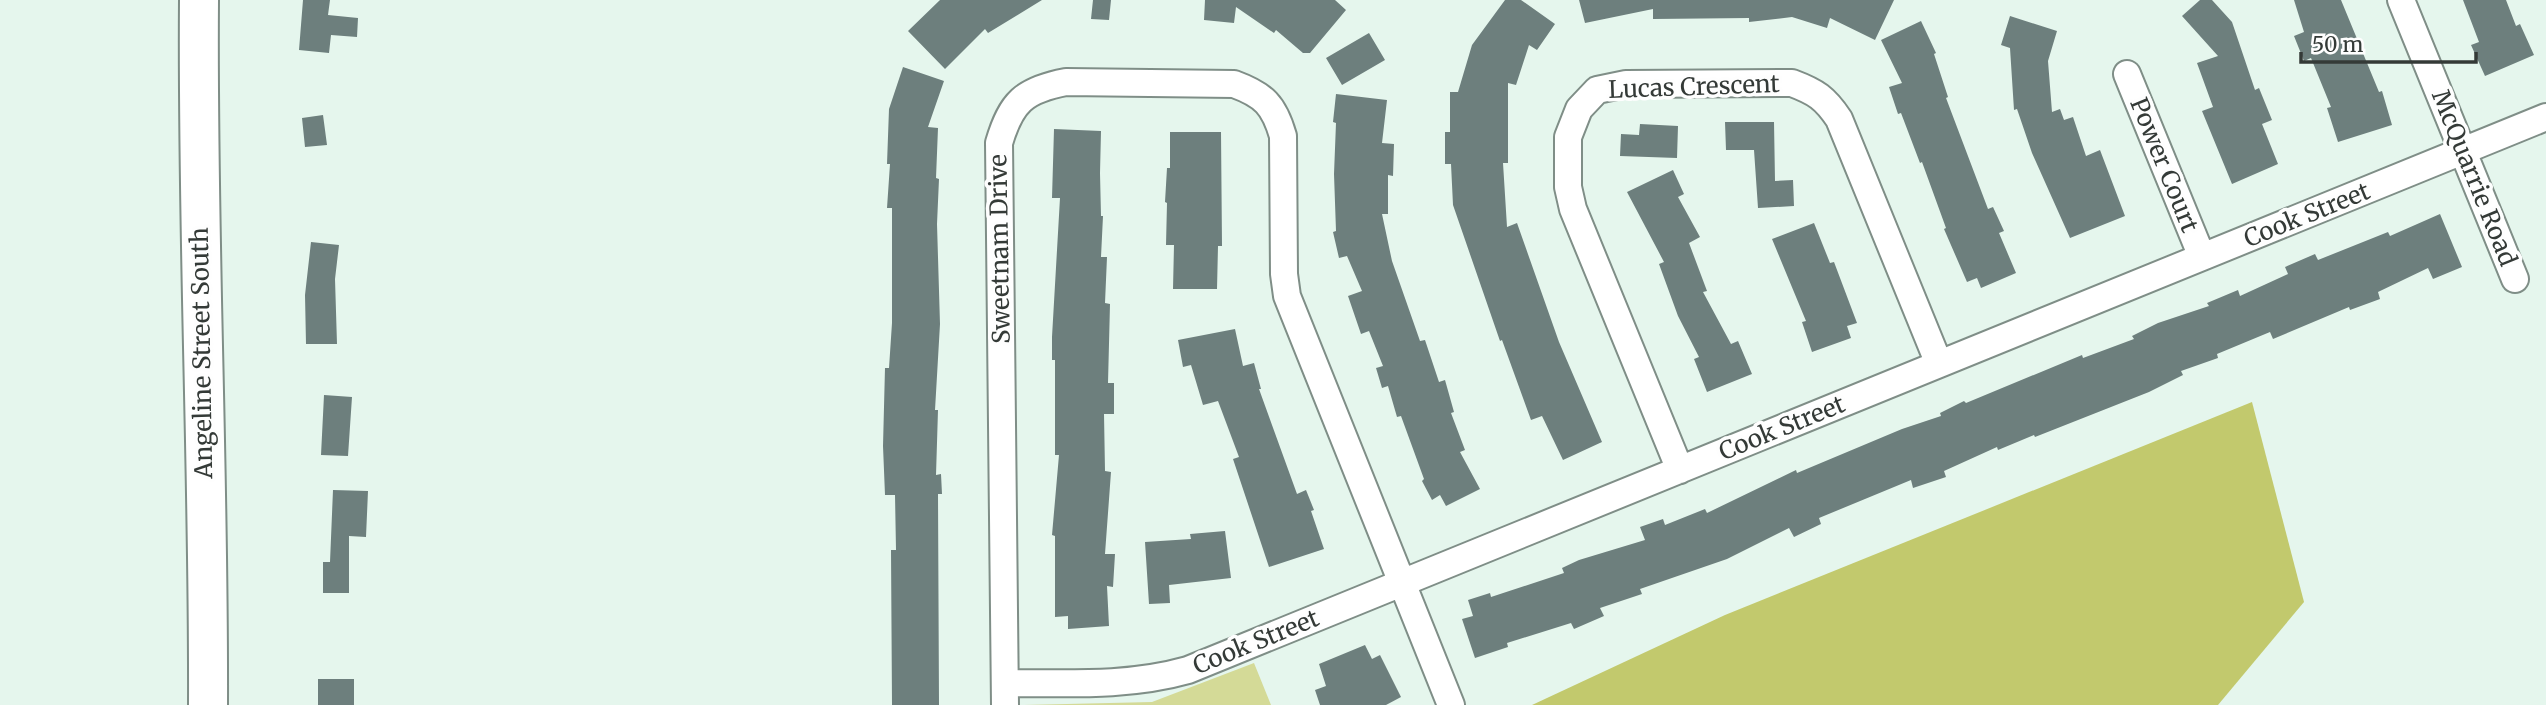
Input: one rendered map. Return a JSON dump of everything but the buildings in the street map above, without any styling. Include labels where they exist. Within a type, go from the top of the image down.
[{"type":"main road","name":"Angeline Street South","points":[[199,0],[198,142],[208,705]]},
{"type":"street","name":"McQuarrie Road","points":[[2402,0],[2515,279]]},
{"type":"street","name":"Power Court","points":[[2127,74],[2202,257]]},
{"type":"street","name":"Sweetnam Drive","points":[[1005,694],[999,143],[1006,117],[1023,98],[1042,87],[1066,82],[1234,84],[1253,91],[1268,102],[1278,118],[1283,136],[1283,274],[1287,296],[1451,705]]},
{"type":"street","name":"Lucas Crescent","points":[[1680,470],[1573,209],[1568,187],[1568,136],[1579,109],[1597,90],[1626,84],[1792,83],[1813,91],[1829,103],[1839,119],[1939,364]]},
{"type":"street","name":"Cook Street","points":[[1005,694],[1156,679],[1188,670],[2546,117]]},
{"type":"green space","points":[[2252,402],[2304,602],[2218,705],[1532,705],[1725,615]]},
{"type":"green space","points":[[1254,663],[1271,705],[1024,705],[1152,702]]}]
